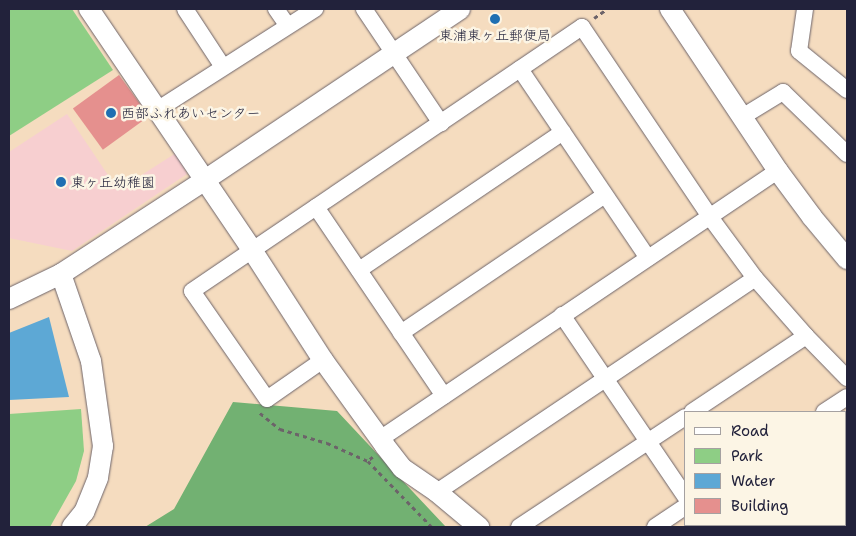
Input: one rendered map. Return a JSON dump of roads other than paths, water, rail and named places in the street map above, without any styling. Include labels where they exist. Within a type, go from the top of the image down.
[{"type":"street","points":[[89,9],[252,250],[323,360],[382,442],[402,468],[437,492],[479,527]]},
{"type":"street","points":[[185,9],[224,67]]},
{"type":"street","points":[[276,9],[287,25]]},
{"type":"street","points":[[157,110],[287,25],[315,9]]},
{"type":"street","points":[[364,9],[441,122]]},
{"type":"street","points":[[9,299],[61,274],[460,9]]},
{"type":"street","points":[[670,9],[778,171],[847,260]]},
{"type":"street","points":[[806,9],[799,52],[847,90]]},
{"type":"street","points":[[323,360],[267,399],[192,291],[582,27],[710,217],[755,278],[806,336],[847,378]]},
{"type":"street","points":[[520,69],[648,258]]},
{"type":"street","points":[[742,117],[783,92],[847,154]]},
{"type":"street","points":[[359,270],[562,132]]},
{"type":"street","points":[[382,442],[444,396],[562,315],[778,171]]},
{"type":"street","points":[[401,333],[605,195]]},
{"type":"street","points":[[316,207],[444,396]]},
{"type":"street","points":[[61,274],[91,361],[102,446],[98,478],[84,512],[72,527]]},
{"type":"street","points":[[437,492],[755,278]]},
{"type":"street","points":[[562,315],[684,495]]},
{"type":"street","points":[[694,411],[806,336]]},
{"type":"street","points":[[826,411],[847,397]]},
{"type":"street","points":[[519,527],[684,418]]},
{"type":"street","points":[[655,527],[684,508]]},
{"type":"water","points":[[49,317],[69,397],[9,400],[9,333]]},
{"type":"place","name":"東浦東ヶ丘郵便局","points":[[495,19]]},
{"type":"place","name":"西部ふれあいセンター","points":[[111,113]]},
{"type":"place","name":"東ヶ丘幼稚園","points":[[61,182]]}]
